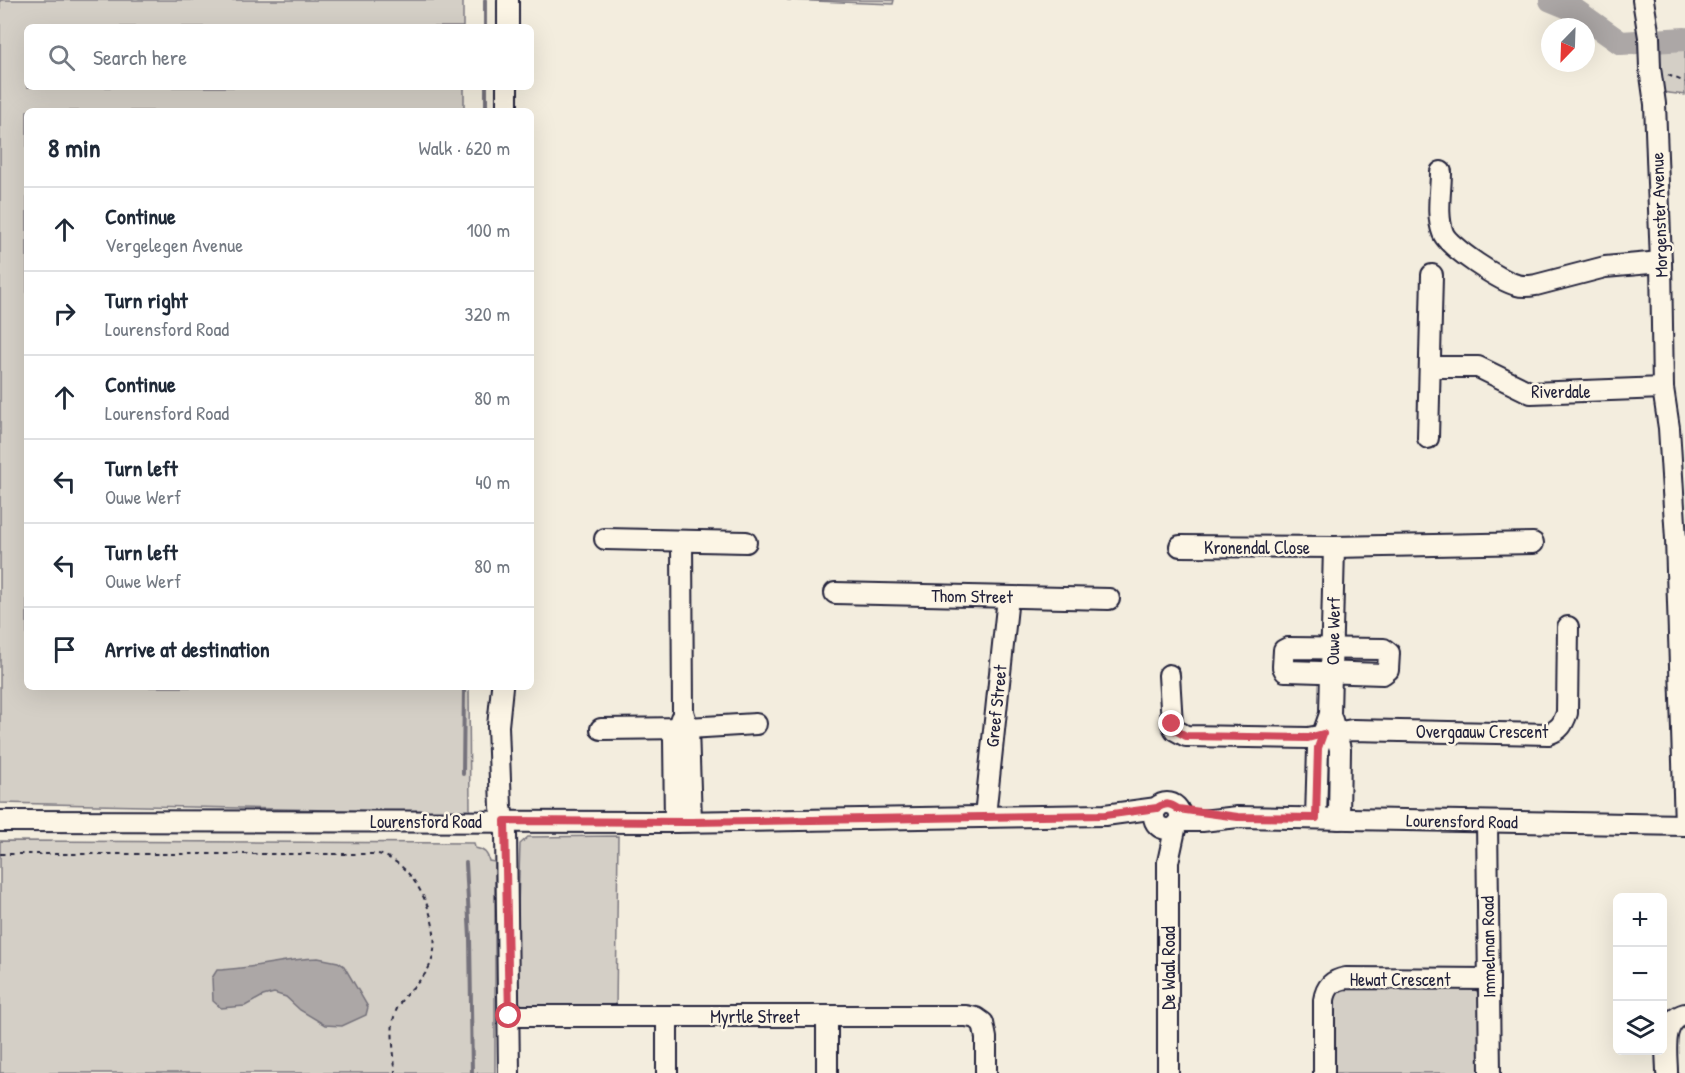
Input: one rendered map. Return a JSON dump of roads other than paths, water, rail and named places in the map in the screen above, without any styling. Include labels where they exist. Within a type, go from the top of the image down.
[{"type":"street","points":[[508,0],[508,24]]},
{"type":"street","name":"Morgenster Avenue","points":[[1642,0],[1649,37],[1655,104],[1664,388],[1669,428],[1676,539],[1685,825]]},
{"type":"street","points":[[507,90],[507,108]]},
{"type":"street","points":[[1441,172],[1440,206],[1444,236],[1455,249],[1518,286],[1536,285],[1605,267],[1661,262]]},
{"type":"street","points":[[1428,438],[1432,275]]},
{"type":"street","name":"Riverdale","points":[[1430,367],[1478,367],[1531,393],[1664,388]]},
{"type":"street","points":[[605,539],[746,542]]},
{"type":"street","points":[[682,542],[683,822]]},
{"type":"street","points":[[1334,547],[1533,543]]},
{"type":"street","name":"Kronendal Close","points":[[1180,546],[1334,547]]},
{"type":"street","name":"Ouwe Werf","points":[[1334,547],[1330,727],[1340,749],[1340,819]]},
{"type":"street","name":"Thom Street","points":[[835,593],[1109,599]]},
{"type":"street","name":"Greef Street","points":[[985,816],[1008,597]]},
{"type":"street","name":"Overgaauw Crescent","points":[[1330,727],[1352,730],[1548,734],[1557,731],[1563,724],[1567,713],[1568,627]]},
{"type":"street","points":[[1333,648],[1384,649],[1389,653],[1388,670],[1383,674],[1332,674],[1285,670],[1283,651],[1285,649],[1333,648]]},
{"type":"street","points":[[1169,675],[1172,724],[1175,730],[1186,736],[1308,738],[1330,727]]},
{"type":"street","points":[[502,690],[498,726],[501,807],[505,821],[509,1073]]},
{"type":"street","points":[[601,729],[682,723],[756,724]]},
{"type":"street","name":"Ouwe Werf","points":[[1316,818],[1318,748],[1330,727]]},
{"type":"street","name":"Lourensford Road","points":[[0,821],[683,822],[1105,815],[1168,819],[1238,817],[1685,825]]},
{"type":"street","name":"De Waal Road","points":[[1168,819],[1168,1073]]},
{"type":"street","name":"Immelman Road","points":[[1486,822],[1490,1073]]},
{"type":"street","name":"Hewat Crescent","points":[[1324,1073],[1324,1000],[1327,989],[1335,981],[1346,978],[1489,979]]},
{"type":"street","points":[[1667,1073],[1669,1027],[1676,1018],[1685,1014]]},
{"type":"street","name":"Myrtle Street","points":[[509,1016],[966,1016],[976,1018],[983,1023],[986,1038],[986,1073]]},
{"type":"street","points":[[667,1016],[667,1073]]},
{"type":"street","points":[[826,1016],[827,1073]]},
{"type":"waterway","points":[[485,0],[485,24]]},
{"type":"waterway","points":[[1551,0],[1573,9],[1621,43],[1685,39]]},
{"type":"waterway","points":[[486,90],[486,108]]},
{"type":"waterway","points":[[463,774],[464,690]]},
{"type":"waterway","points":[[466,863],[470,938],[472,1073]]}]
